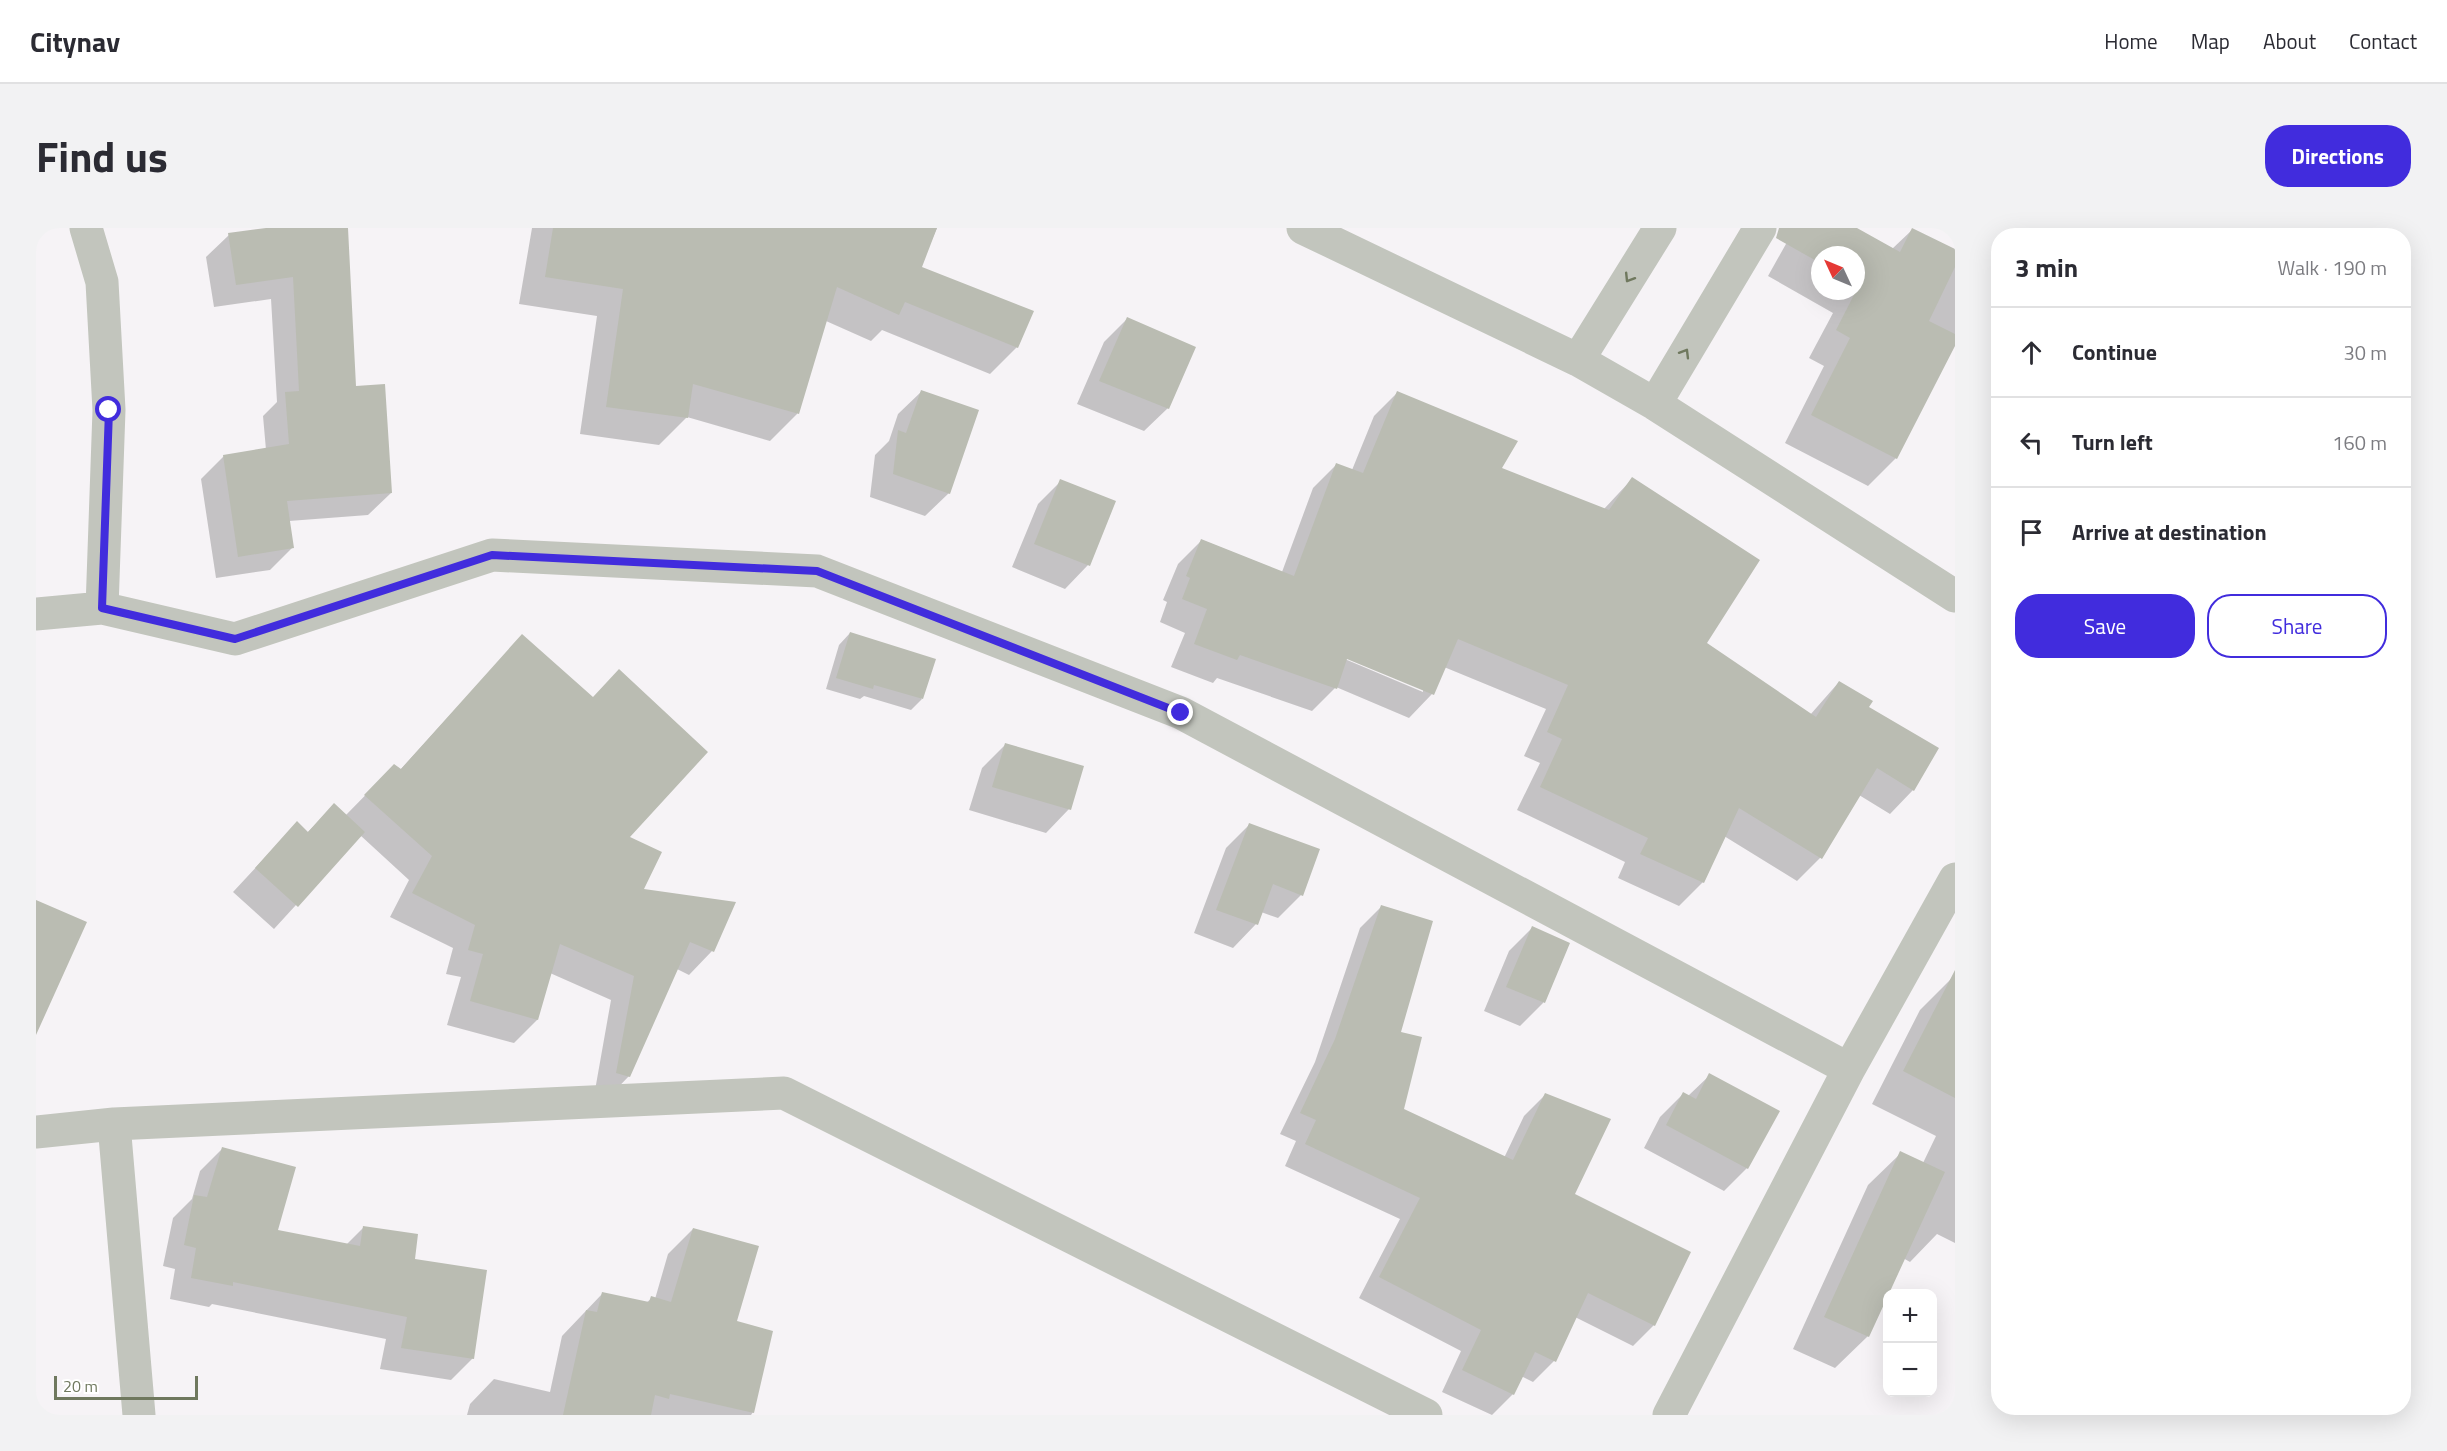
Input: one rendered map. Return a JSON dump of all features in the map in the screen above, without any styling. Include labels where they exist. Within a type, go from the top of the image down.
[{"type":"street","points":[[86,228],[102,282],[109,410],[102,608]]},
{"type":"street","points":[[1303,228],[1578,360],[1655,404],[1955,596]]},
{"type":"street","points":[[1578,360],[1660,228]]},
{"type":"street","points":[[1655,404],[1760,228]]},
{"type":"street","points":[[36,614],[102,608],[235,639],[492,555],[817,571],[1181,713],[1850,1069]]},
{"type":"street","points":[[1669,1415],[1850,1069],[1955,879]]},
{"type":"street","points":[[36,1132],[114,1124],[783,1093],[1426,1415]]},
{"type":"street","points":[[114,1124],[139,1415]]},
{"type":"building","points":[[266,228],[348,228],[356,386],[385,384],[392,493],[287,501],[294,548],[238,557],[223,455],[289,444],[285,392],[299,391],[293,277],[236,285],[228,233]]},
{"type":"building","points":[[553,228],[937,228],[922,267],[1034,311],[1018,348],[905,302],[899,315],[837,287],[799,414],[693,384],[688,418],[606,407],[623,289],[545,277]]},
{"type":"building","points":[[1779,228],[1857,228],[1900,252],[1912,228],[1955,249],[1955,267],[1929,321],[1955,334],[1955,346],[1897,459],[1811,415],[1850,338],[1836,330],[1851,300],[1865,300],[1865,246],[1811,246],[1811,258],[1776,238]]},
{"type":"building","points":[[1127,317],[1196,347],[1169,409],[1099,381]]},
{"type":"building","points":[[921,390],[979,410],[950,494],[893,474],[898,430],[906,433]]},
{"type":"building","points":[[1397,391],[1518,441],[1502,468],[1609,510],[1632,477],[1760,560],[1707,643],[1816,717],[1839,681],[1873,701],[1869,707],[1939,748],[1914,791],[1877,768],[1822,859],[1739,808],[1704,883],[1640,854],[1648,838],[1540,787],[1562,739],[1547,732],[1568,685],[1458,639],[1434,695],[1347,659],[1337,689],[1240,655],[1237,660],[1194,644],[1207,609],[1182,599],[1190,578],[1186,576],[1201,539],[1294,576],[1336,463],[1363,473]]},
{"type":"building","points":[[1060,479],[1116,501],[1090,566],[1034,544]]},
{"type":"building","points":[[850,632],[936,659],[923,699],[874,685],[873,689],[836,678]]},
{"type":"building","points":[[522,634],[593,697],[619,669],[708,752],[630,837],[662,852],[644,889],[736,902],[714,952],[690,942],[630,1077],[616,1073],[634,976],[560,944],[538,1020],[470,1001],[483,954],[468,950],[475,925],[412,893],[432,856],[364,795],[394,764],[401,769]]},
{"type":"building","points":[[1005,743],[1084,766],[1071,810],[992,787]]},
{"type":"building","points":[[334,803],[365,832],[298,907],[255,868],[297,821],[308,832]]},
{"type":"building","points":[[1249,823],[1320,849],[1303,896],[1273,884],[1258,925],[1216,910]]},
{"type":"building","points":[[36,900],[87,922],[36,1035]]},
{"type":"building","points":[[1381,905],[1433,921],[1401,1032],[1422,1037],[1404,1109],[1513,1160],[1545,1093],[1611,1119],[1575,1194],[1691,1252],[1655,1326],[1588,1293],[1556,1362],[1535,1352],[1514,1395],[1462,1370],[1481,1330],[1379,1277],[1420,1198],[1305,1144],[1316,1120],[1300,1113],[1335,1039]]},
{"type":"building","points":[[1532,926],[1570,943],[1545,1003],[1506,987]]},
{"type":"building","points":[[1955,970],[1955,1098],[1903,1071]]},
{"type":"building","points":[[1709,1073],[1780,1111],[1748,1169],[1666,1125],[1683,1092],[1696,1099]]},
{"type":"building","points":[[222,1147],[296,1167],[278,1230],[360,1246],[363,1226],[418,1234],[415,1259],[487,1270],[474,1359],[401,1348],[407,1317],[233,1282],[233,1286],[191,1278],[196,1248],[184,1245],[194,1195],[207,1197]]},
{"type":"building","points":[[1900,1151],[1945,1172],[1891,1289],[1883,1289],[1883,1307],[1869,1337],[1824,1317]]},
{"type":"building","points":[[693,1228],[759,1246],[737,1321],[773,1331],[754,1413],[670,1394],[669,1399],[655,1395],[651,1415],[563,1415],[586,1310],[597,1312],[602,1292],[649,1302],[651,1296],[671,1302]]},
{"type":"route","points":[[109,410],[102,608],[235,639],[492,555],[817,571],[1181,713]]}]
